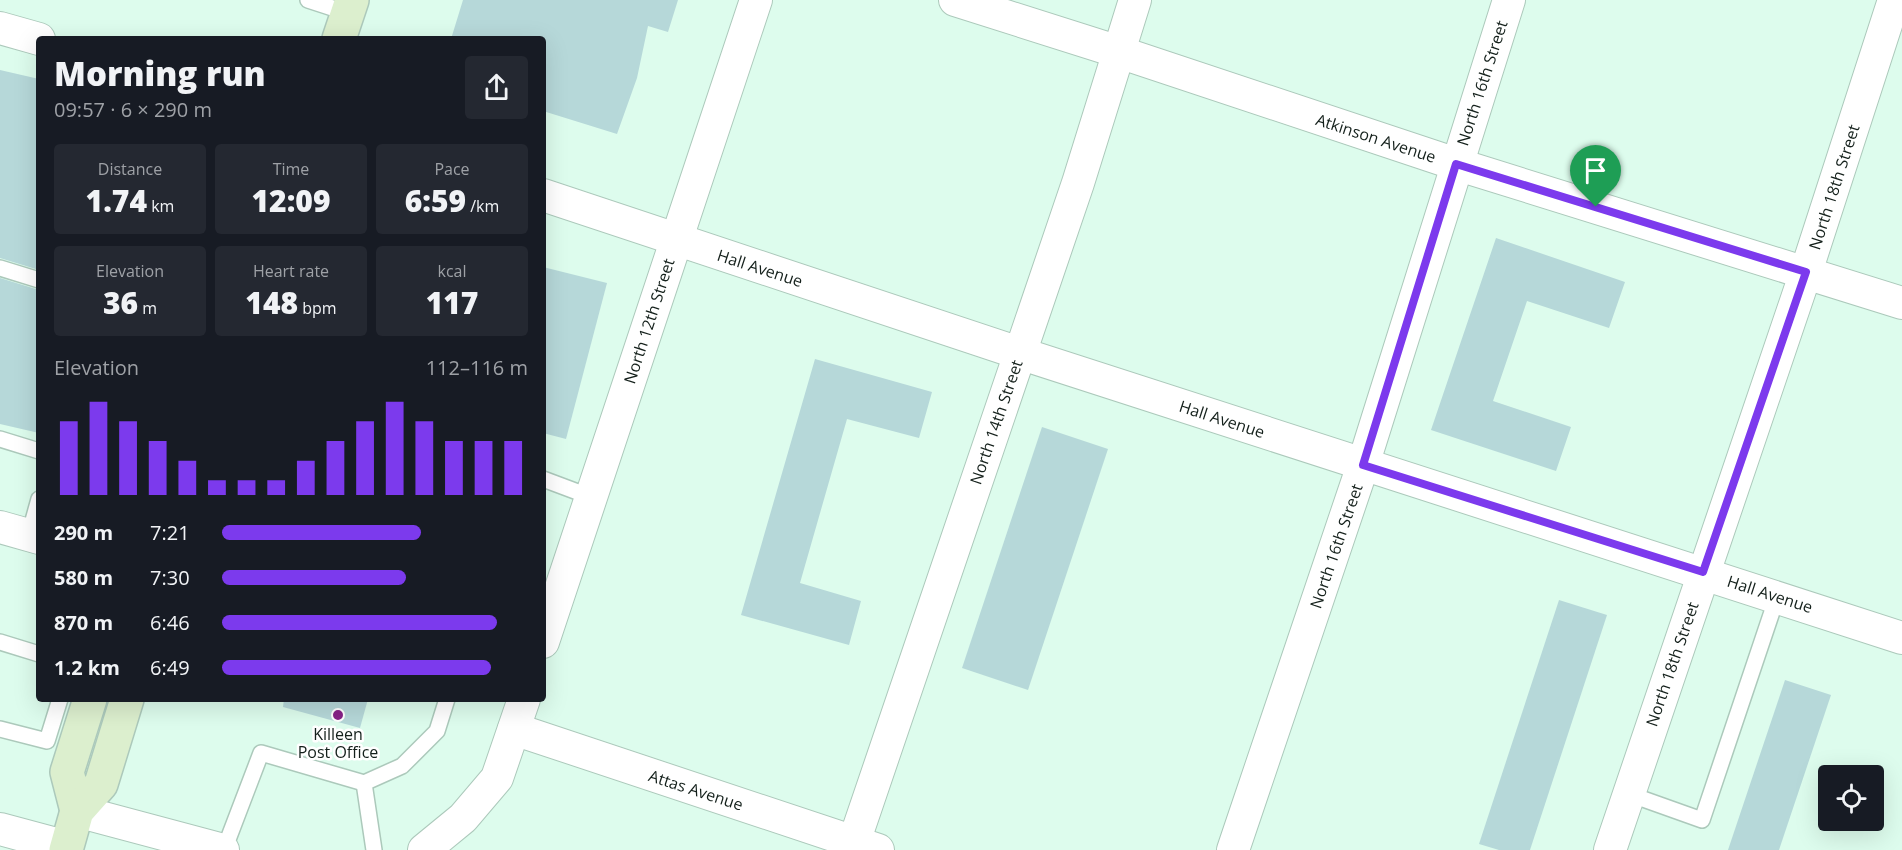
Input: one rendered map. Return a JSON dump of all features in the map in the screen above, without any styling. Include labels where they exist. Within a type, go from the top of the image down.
[{"type":"street","name":"North 12th Street","points":[[546,633],[756,0]]},
{"type":"street","name":"Atkinson Avenue","points":[[955,0],[1456,164],[1902,303]]},
{"type":"street","name":"North 14th Street","points":[[866,846],[1020,353],[1135,0]]},
{"type":"street","name":"North 16th Street","points":[[1233,850],[1363,465],[1509,0]]},
{"type":"street","name":"North 18th Street","points":[[1610,850],[1806,272],[1894,0]]},
{"type":"street","points":[[0,28],[36,38]]},
{"type":"street","name":"Hall Avenue","points":[[546,196],[1363,465],[1703,572],[1902,638]]},
{"type":"street","points":[[77,811],[68,772],[89,702]]},
{"type":"street","points":[[0,829],[67,848],[77,811],[101,784],[126,702]]},
{"type":"street","points":[[424,850],[463,819],[497,778],[523,702]]},
{"type":"street","name":"Attas Avenue","points":[[514,729],[866,846]]},
{"type":"street","points":[[77,811],[180,845],[223,850]]},
{"type":"lane","points":[[308,0],[346,17]]},
{"type":"lane","points":[[0,268],[36,279]]},
{"type":"lane","points":[[0,439],[36,450]]},
{"type":"lane","points":[[546,480],[591,497]]},
{"type":"lane","points":[[23,533],[36,505]]},
{"type":"lane","points":[[1629,794],[1702,819],[1776,597]]},
{"type":"lane","points":[[0,642],[36,653]]},
{"type":"lane","points":[[0,729],[47,741],[59,702]]},
{"type":"lane","points":[[223,850],[261,753],[364,783],[402,766],[437,731],[446,702]]},
{"type":"lane","points":[[364,783],[374,850]]},
{"type":"building","points":[[463,0],[678,0],[668,32],[648,26],[637,78],[617,134],[546,112],[546,36],[452,36]]},
{"type":"building","points":[[0,70],[36,78],[36,269],[0,258]]},
{"type":"building","points":[[1496,238],[1625,282],[1609,328],[1527,301],[1493,401],[1571,427],[1556,471],[1431,430]]},
{"type":"building","points":[[546,268],[607,283],[566,439],[546,434]]},
{"type":"building","points":[[0,278],[36,289],[36,432],[0,424]]},
{"type":"building","points":[[815,359],[932,392],[919,438],[847,419],[800,583],[861,601],[849,645],[741,615]]},
{"type":"building","points":[[1042,427],[1108,449],[1028,690],[962,668]]},
{"type":"building","points":[[1559,600],[1607,615],[1530,850],[1499,850],[1479,844]]},
{"type":"building","points":[[1785,680],[1831,695],[1779,850],[1728,850]]},
{"type":"building","name":"Killeen Post Office","points":[[284,702],[367,702],[360,728],[283,707]]},
{"type":"place","name":"Killeen Post Office","points":[[338,715]]},
{"type":"route","points":[[1456,164],[1596,207],[1806,272],[1703,572],[1363,465],[1456,164]]}]
